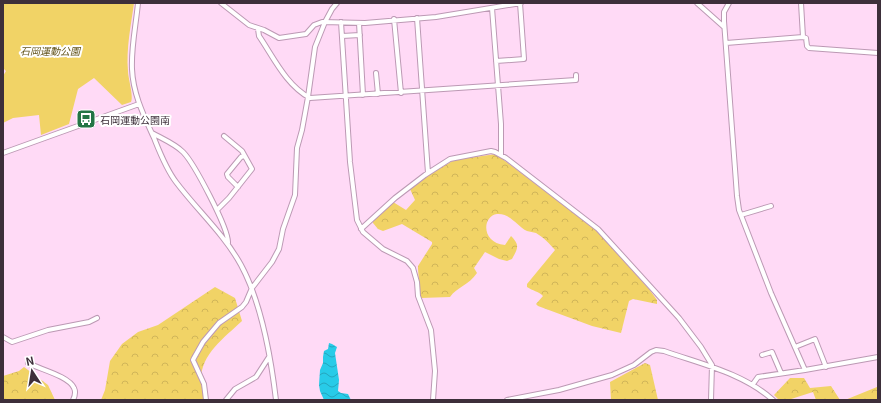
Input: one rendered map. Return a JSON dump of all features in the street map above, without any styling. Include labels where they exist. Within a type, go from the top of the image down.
[{"type":"street","points":[[138,3],[131,61],[133,83],[139,104],[172,177],[228,244],[242,266],[252,288],[259,312],[269,357],[276,400]]},
{"type":"street","points":[[221,3],[249,25],[264,30],[279,38],[306,34],[317,23],[359,23],[444,16],[520,3],[524,59],[496,61]]},
{"type":"street","points":[[206,400],[204,384],[193,360],[197,351],[212,330],[219,323],[242,307],[246,302],[252,288],[276,257],[281,242],[284,224],[293,204],[296,190],[297,148],[308,97],[314,53],[325,22],[337,3]]},
{"type":"street","points":[[490,3],[498,85],[501,155]]},
{"type":"street","points":[[697,3],[724,28]]},
{"type":"street","points":[[729,3],[724,12],[724,28],[737,196],[741,215],[771,293],[805,370]]},
{"type":"street","points":[[801,3],[803,37],[806,38],[807,46],[809,48],[878,53]]},
{"type":"street","points":[[417,18],[428,173]]},
{"type":"street","points":[[394,19],[401,92]]},
{"type":"street","points":[[341,22],[350,162],[358,223],[361,229],[384,249],[407,262],[413,268],[417,282],[418,296],[431,330],[435,372],[433,400]]},
{"type":"street","points":[[359,23],[363,95]]},
{"type":"street","points":[[258,29],[259,36],[288,81],[299,91],[313,99],[576,80],[576,76]]},
{"type":"street","points":[[342,36],[360,35]]},
{"type":"street","points":[[726,43],[803,37]]},
{"type":"street","points":[[376,73],[378,94]]},
{"type":"street","points":[[3,153],[139,104]]},
{"type":"street","points":[[151,133],[177,147],[186,156],[202,181],[217,210],[228,236],[228,244]]},
{"type":"street","points":[[217,210],[252,170],[240,150],[224,136]]},
{"type":"street","points":[[361,229],[395,198],[428,173],[453,158],[491,151],[495,152],[579,213],[605,234],[689,330],[706,355],[712,368],[711,400]]},
{"type":"street","points":[[238,187],[227,174],[244,156]]},
{"type":"street","points":[[741,215],[771,206]]},
{"type":"street","points":[[3,337],[12,342],[48,330],[89,322],[97,318]]},
{"type":"street","points":[[795,347],[815,339],[826,366]]},
{"type":"street","points":[[507,400],[558,390],[612,376],[656,350],[664,351],[726,372],[753,384],[773,400]]},
{"type":"street","points":[[762,355],[772,352],[781,374]]},
{"type":"street","points":[[226,400],[235,389],[256,377],[269,357]]},
{"type":"street","points":[[753,384],[758,377],[878,357]]},
{"type":"street","points":[[28,363],[68,381],[74,388],[75,395],[73,400]]},
{"type":"green space","name":"石岡運動公園","points":[[3,3],[134,3],[128,54],[128,74],[132,96],[131,102],[122,105],[94,78],[78,89],[69,124],[41,135],[39,115],[13,118],[3,123],[3,76],[6,71],[3,68]]},
{"type":"green space","points":[[496,154],[596,230],[649,289],[657,300],[657,304],[633,299],[629,301],[621,333],[592,326],[538,306],[536,304],[543,296],[527,287],[527,284],[555,250],[541,236],[523,229],[510,218],[502,214],[497,214],[489,219],[486,230],[492,240],[505,245],[511,236],[517,244],[516,252],[512,259],[507,261],[499,259],[485,252],[474,268],[477,273],[474,277],[450,297],[421,298],[418,266],[432,242],[402,224],[383,231],[378,229],[373,223],[373,220],[393,202],[406,210],[415,200],[410,189],[429,175],[454,160]]},
{"type":"green space","points":[[215,287],[235,298],[242,321],[214,348],[204,363],[201,381],[204,400],[101,400],[105,390],[110,361],[122,344],[138,332],[158,325]]},
{"type":"green space","points":[[645,363],[650,365],[658,400],[611,400],[610,382]]},
{"type":"green space","points":[[24,367],[48,385],[55,400],[3,400],[3,376],[19,371]]},
{"type":"green space","points":[[790,378],[804,378],[810,388],[831,386],[840,400],[816,400],[813,392],[788,400],[779,400],[774,395]]},
{"type":"green space","points":[[877,387],[878,400],[845,400]]},
{"type":"water","points":[[329,343],[337,347],[335,353],[339,380],[338,391],[348,394],[351,400],[324,400],[320,391],[320,370],[323,363],[324,351],[328,349]]},
{"type":"place","name":"石岡運動公園南","points":[[86,119]]}]
